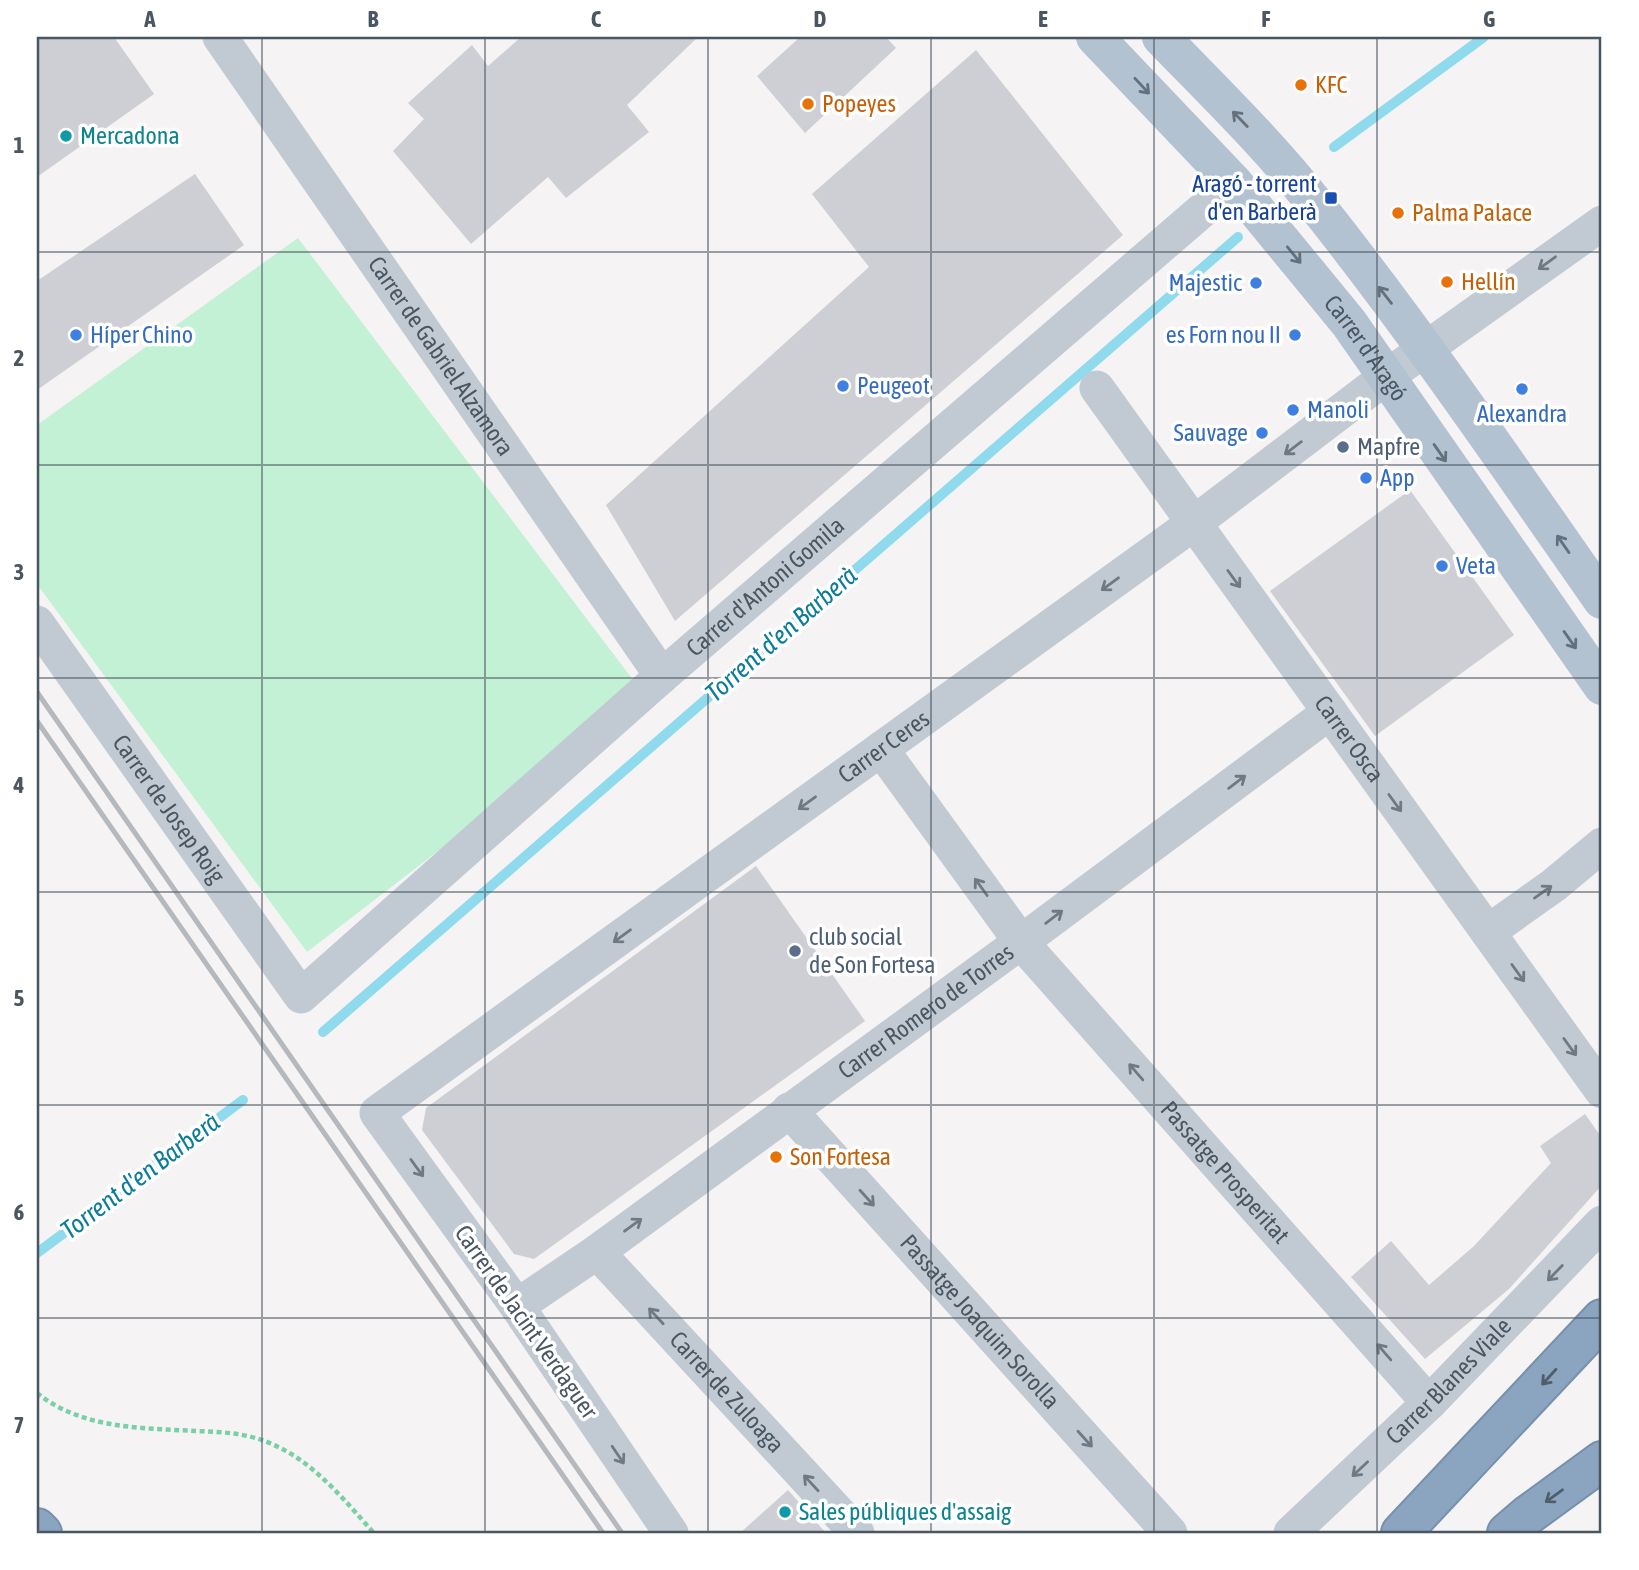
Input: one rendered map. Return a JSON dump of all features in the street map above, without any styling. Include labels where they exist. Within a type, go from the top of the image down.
[{"type":"highway","points":[[1401,1533],[1602,1319]]},
{"type":"highway","points":[[1507,1533],[1602,1461]]},
{"type":"highway","points":[[37,1528],[42,1533]]},
{"type":"main road","name":"Carrer d'Aragó","points":[[1095,37],[1234,183],[1349,323],[1602,686]]},
{"type":"main road","name":"Carrer d'Aragó","points":[[1161,37],[1254,134],[1315,203],[1425,349],[1602,600]]},
{"type":"street","name":"Carrer de Gabriel Alzamora","points":[[219,37],[662,676]]},
{"type":"street","name":"Carrer d'Antoni Gomila","points":[[301,996],[662,676],[1234,183]]},
{"type":"street","name":"Carrer Ceres","points":[[377,1113],[1194,523],[1425,349],[1602,223]]},
{"type":"street","name":"Carrer Osca","points":[[1097,388],[1602,1091]]},
{"type":"street","name":"Carrer de Josep Roig","points":[[37,623],[301,996]]},
{"type":"street","name":"Carrer Romero de Torres","points":[[517,1306],[597,1252],[1330,712]]},
{"type":"street","name":"Passatge Prosperitat","points":[[881,749],[1021,942],[1429,1403]]},
{"type":"street","points":[[1488,932],[1554,885],[1602,845]]},
{"type":"street","name":"Passatge Joaquim Sorolla","points":[[789,1111],[1170,1533]]},
{"type":"street","name":"Carrer de Jacint Verdaguer","points":[[377,1113],[517,1306],[671,1533]]},
{"type":"street","name":"Carrer Blanes Viale","points":[[1291,1533],[1429,1403],[1602,1223]]},
{"type":"street","name":"Carrer de Zuloaga","points":[[597,1252],[857,1533]]},
{"type":"path","points":[[37,1393],[62,1410],[102,1422],[133,1427],[244,1434],[274,1444],[310,1467],[374,1533]]},
{"type":"green space","points":[[298,238],[643,693],[307,952],[37,584],[37,425]]},
{"type":"building","name":"Mercadona","points":[[37,37],[114,37],[154,94],[37,177]]},
{"type":"building","points":[[521,37],[698,37],[627,105],[649,132],[566,198],[548,177],[471,244],[393,151],[424,119],[408,103],[472,45],[488,66]]},
{"type":"building","name":"Popeyes","points":[[800,37],[886,37],[896,48],[805,133],[757,76]]},
{"type":"building","name":"Peugeot","points":[[976,50],[1123,235],[675,621],[606,505],[869,267],[812,194]]},
{"type":"building","name":"Híper Chino","points":[[195,174],[244,245],[37,390],[37,281]]},
{"type":"building","points":[[1410,490],[1514,635],[1375,736],[1270,591]]},
{"type":"building","points":[[756,866],[865,1021],[534,1259],[514,1254],[422,1130],[426,1108]]},
{"type":"building","points":[[1585,1114],[1602,1138],[1602,1185],[1509,1289],[1425,1359],[1351,1277],[1391,1241],[1429,1285],[1474,1246],[1551,1163],[1540,1146]]},
{"type":"building","name":"Sales públiques d'assaig","points":[[788,1490],[826,1533],[740,1533]]},
{"type":"waterway","name":"Torrent d'en Barberà","points":[[1334,147],[1484,37]]},
{"type":"waterway","name":"Torrent d'en Barberà","points":[[323,1032],[1238,237]]},
{"type":"waterway","name":"Torrent d'en Barberà","points":[[37,1253],[243,1100]]},
{"type":"railway","points":[[37,692],[622,1533]]},
{"type":"railway","points":[[37,721],[603,1533]]},
{"type":"place","name":"KFC","points":[[1301,85]]},
{"type":"place","name":"Popeyes","points":[[808,104]]},
{"type":"place","name":"Mercadona","points":[[66,136]]},
{"type":"place","name":"Aragó - torrent d'en Barberà","points":[[1331,198]]},
{"type":"place","name":"Palma Palace","points":[[1398,213]]},
{"type":"place","name":"Hellín","points":[[1447,282]]},
{"type":"place","name":"Majestic","points":[[1256,283]]},
{"type":"place","name":"Híper Chino","points":[[76,335]]},
{"type":"place","name":"es Forn nou II","points":[[1295,335]]},
{"type":"place","name":"Peugeot","points":[[843,386]]},
{"type":"place","name":"Alexandra","points":[[1522,389]]},
{"type":"place","name":"Manoli","points":[[1293,410]]},
{"type":"place","name":"Sauvage","points":[[1262,433]]},
{"type":"place","name":"Mapfre","points":[[1343,447]]},
{"type":"place","name":"App","points":[[1366,478]]},
{"type":"place","name":"Veta","points":[[1442,566]]},
{"type":"place","name":"club social de Son Fortesa","points":[[795,951]]},
{"type":"place","name":"Son Fortesa","points":[[776,1157]]},
{"type":"place","name":"Sales públiques d'assaig","points":[[785,1512]]}]
